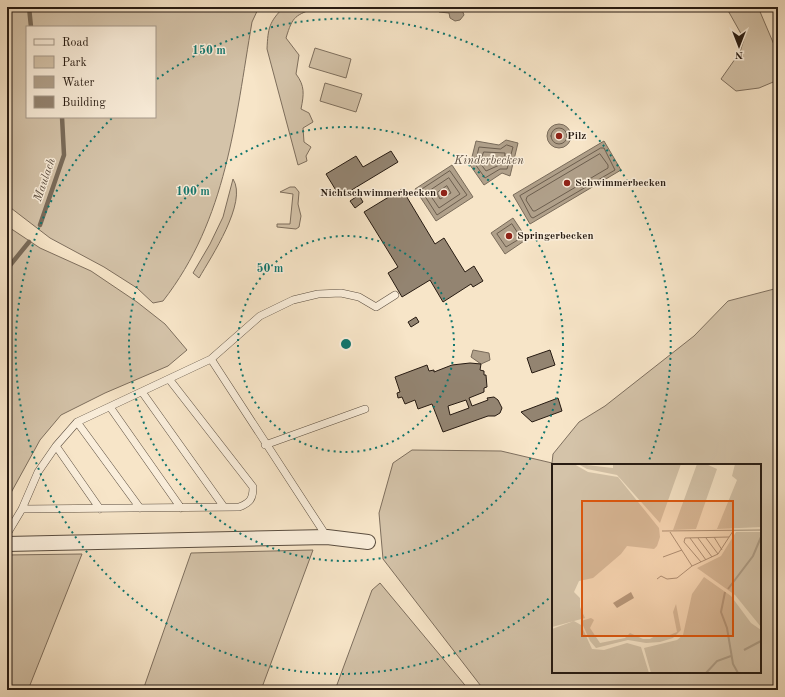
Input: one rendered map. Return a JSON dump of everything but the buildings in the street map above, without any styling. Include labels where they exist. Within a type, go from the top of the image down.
[{"type":"street","points":[[7,544],[327,537],[368,542]]},
{"type":"lane","points":[[7,534],[22,510],[38,472],[56,446],[77,422],[211,359],[260,316],[293,300],[318,294],[341,293],[360,298],[376,307],[395,295]]},
{"type":"lane","points":[[211,359],[265,445],[327,537]]},
{"type":"lane","points":[[22,510],[239,507],[248,503],[253,496],[253,487],[169,379]]},
{"type":"lane","points":[[142,392],[224,507]]},
{"type":"lane","points":[[110,407],[181,508]]},
{"type":"lane","points":[[265,445],[365,408]]},
{"type":"lane","points":[[77,422],[140,508]]},
{"type":"lane","points":[[56,446],[100,509]]},
{"type":"green space","points":[[7,7],[259,7],[252,22],[233,132],[215,203],[202,237],[185,270],[163,301],[153,303],[137,288],[104,267],[50,238],[7,205]]},
{"type":"green space","points":[[284,7],[317,7],[304,12],[293,20],[286,38],[299,55],[296,74],[301,82],[303,90],[301,109],[309,113],[313,122],[303,128],[304,142],[311,147],[306,156],[307,161],[298,165],[267,49],[269,30],[272,21]]},
{"type":"green space","points":[[726,7],[758,7],[778,54],[778,80],[759,88],[736,91],[721,79],[740,52],[744,39]]},
{"type":"green space","points":[[315,48],[351,59],[346,78],[309,67]]},
{"type":"green space","points":[[325,83],[362,94],[356,112],[320,101]]},
{"type":"green space","points":[[233,179],[236,189],[236,201],[232,215],[219,244],[199,278],[193,273],[210,244],[223,217]]},
{"type":"green space","points":[[290,187],[295,187],[299,192],[298,204],[301,216],[299,227],[296,229],[277,227],[277,224],[290,224],[293,194],[280,192]]},
{"type":"green space","points":[[7,226],[40,248],[91,271],[137,302],[165,324],[187,350],[168,366],[105,393],[61,415],[40,440],[7,500]]},
{"type":"green space","points":[[778,288],[778,690],[484,690],[383,559],[379,513],[393,463],[412,450],[501,451],[552,463],[553,454],[579,422],[605,406],[694,336],[728,301]]},
{"type":"green space","points":[[313,550],[261,690],[143,690],[191,553]]},
{"type":"green space","points":[[82,554],[28,690],[7,690],[7,555]]},
{"type":"green space","points":[[380,583],[469,690],[335,690],[372,590]]},
{"type":"water","points":[[437,7],[461,7],[464,15],[460,20],[455,21],[450,18],[449,13],[439,12]]},
{"type":"water","name":"Pilz","points":[[559,124],[564,125],[570,131],[570,141],[564,147],[559,148],[554,147],[548,141],[547,136],[548,131],[554,125]]},
{"type":"water","name":"Kinderbecken","points":[[506,140],[518,143],[510,176],[502,173],[484,185],[470,165],[476,141],[499,145]]},
{"type":"water","name":"Schwimmerbecken","points":[[604,141],[621,170],[530,224],[513,195]]},
{"type":"water","name":"Nichtschwimmerbecken","points":[[452,165],[473,197],[436,221],[415,189]]},
{"type":"water","name":"Springerbecken","points":[[513,218],[527,239],[505,254],[491,233]]},
{"type":"water","points":[[473,350],[489,353],[490,360],[481,364],[471,357]]},
{"type":"waterway","name":"Maulach","points":[[29,7],[31,26]]},
{"type":"waterway","name":"Maulach","points":[[40,225],[64,155],[62,118]]},
{"type":"waterway","name":"Maulach","points":[[7,269],[29,242]]},
{"type":"place","name":"Pilz","points":[[559,136]]},
{"type":"place","name":"Schwimmerbecken","points":[[567,183]]},
{"type":"place","name":"Nichtschwimmerbecken","points":[[444,193]]},
{"type":"place","name":"Springerbecken","points":[[509,236]]}]
